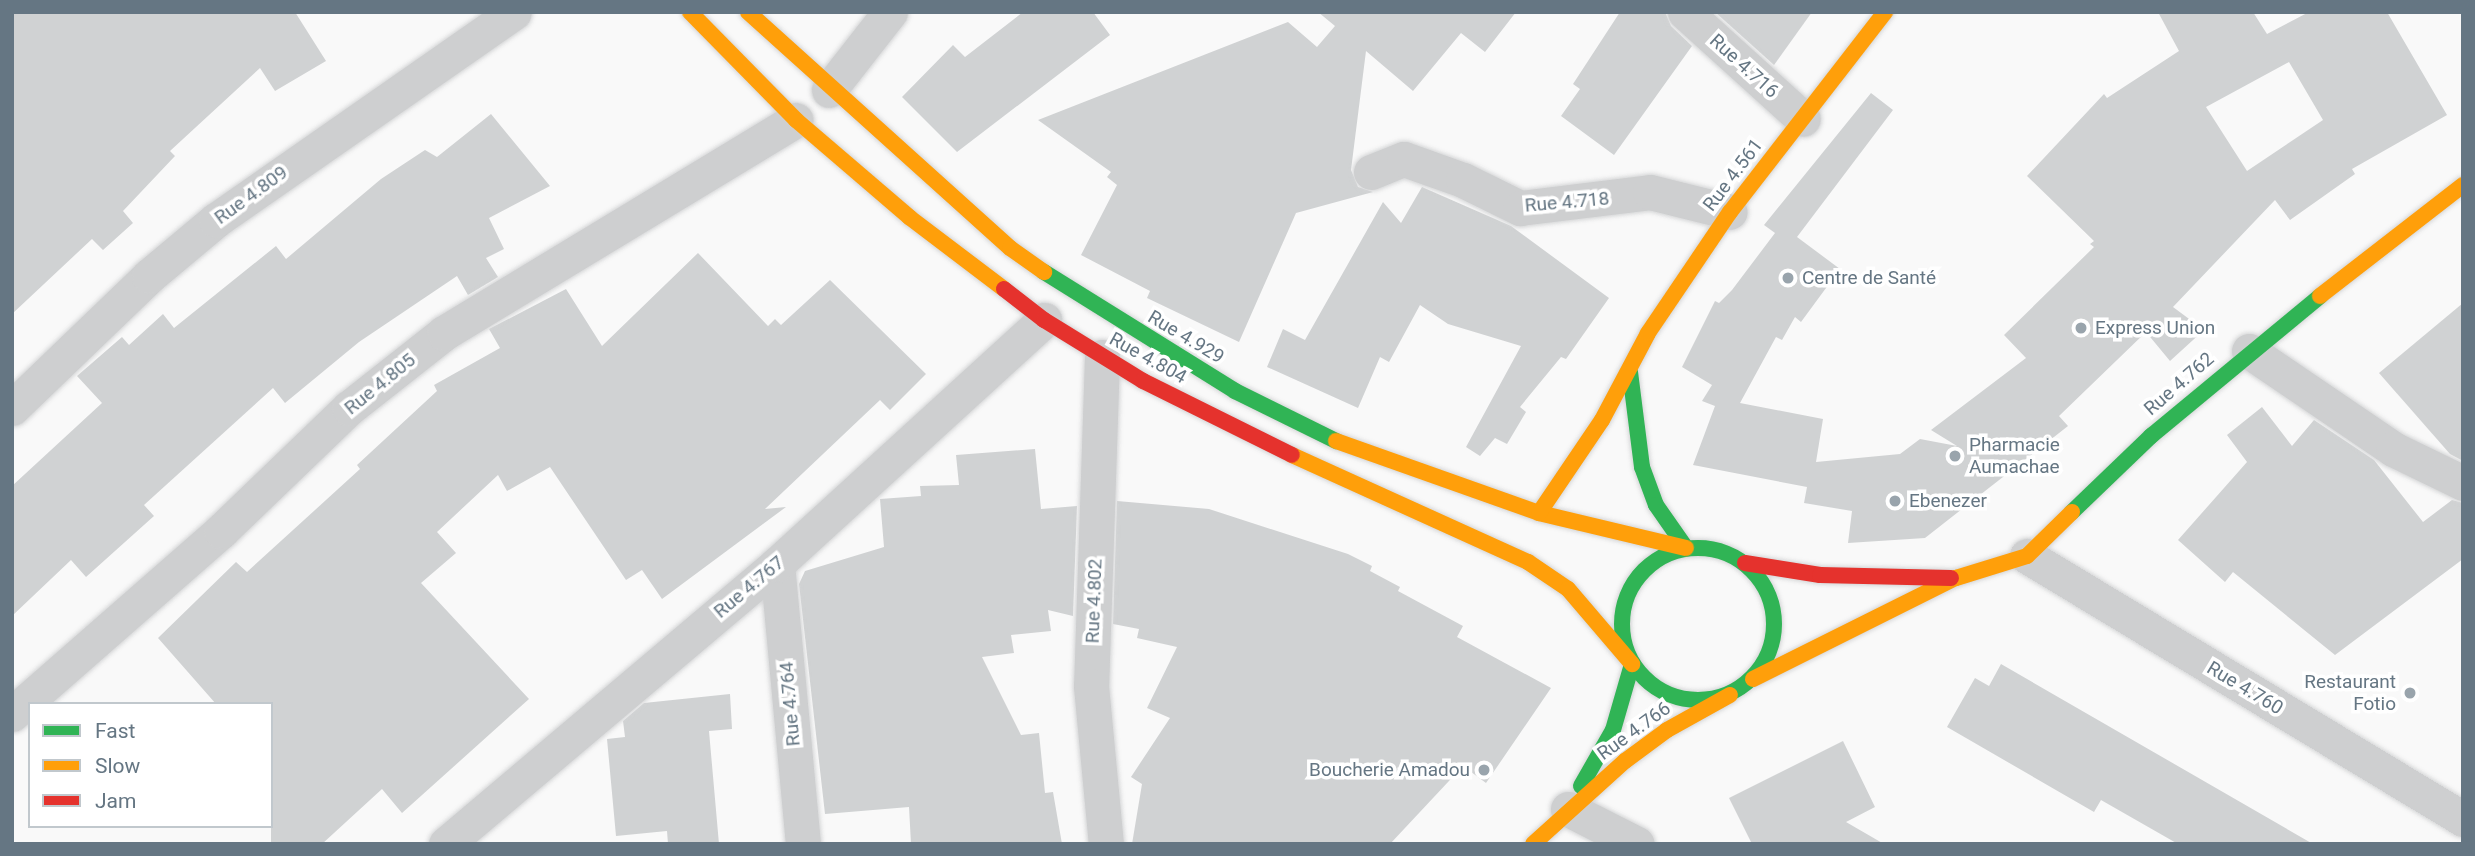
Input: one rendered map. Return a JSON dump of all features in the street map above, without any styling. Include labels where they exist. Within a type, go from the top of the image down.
[{"type":"main road","name":"Rue 4.804","points":[[690,12],[796,120],[909,217],[1044,320],[1102,357],[1310,464],[1528,562],[1568,590],[1632,664]]},
{"type":"main road","name":"Rue 4.929","points":[[748,12],[830,90],[1010,248],[1102,312],[1235,391],[1332,440],[1539,513],[1686,548]]},
{"type":"main road","name":"Rue 4.561","points":[[1539,513],[1630,372],[1648,333],[1730,212],[1885,12]]},
{"type":"main road","name":"Rue 4.762","points":[[1956,578],[2027,556],[2151,436],[2249,351],[2463,185]]},
{"type":"main road","points":[[1630,372],[1642,467],[1656,505],[1686,548]]},
{"type":"main road","points":[[1686,548],[1717,550],[1745,563],[1820,575],[1956,578],[1753,679],[1730,695],[1686,701],[1665,694],[1632,664],[1623,640],[1622,615],[1628,592],[1643,571],[1663,556],[1686,548]]},
{"type":"main road","points":[[1745,563],[1771,598],[1775,620],[1774,642],[1753,679]]},
{"type":"main road","name":"Rue 4.766","points":[[1568,809],[1613,730],[1632,664]]},
{"type":"main road","name":"Rue 4.766","points":[[1533,844],[1568,809],[1667,730],[1730,695]]},
{"type":"street","name":"Rue 4.809","points":[[12,408],[149,276],[216,220],[514,12]]},
{"type":"street","points":[[830,90],[890,12]]},
{"type":"street","name":"Rue 4.716","points":[[1685,12],[1803,119]]},
{"type":"street","name":"Rue 4.805","points":[[12,714],[221,531],[349,408],[444,333],[796,120]]},
{"type":"street","name":"Rue 4.718","points":[[1371,173],[1404,159],[1520,208],[1650,192],[1730,212]]},
{"type":"street","name":"Rue 4.767","points":[[446,844],[777,564],[1044,320]]},
{"type":"street","points":[[2249,351],[2393,449],[2463,483]]},
{"type":"street","name":"Rue 4.802","points":[[1102,357],[1091,685],[1106,844]]},
{"type":"street","name":"Rue 4.760","points":[[2027,556],[2463,819]]},
{"type":"street","name":"Rue 4.764","points":[[777,564],[803,844]]},
{"type":"street","points":[[1568,809],[1637,844]]},
{"type":"building","points":[[12,12],[295,12],[326,61],[275,91],[260,68],[170,151],[175,156],[123,211],[133,223],[103,250],[92,239],[12,314]]},
{"type":"building","points":[[1023,12],[1093,12],[1110,35],[957,152],[902,97],[953,45],[965,57]]},
{"type":"building","points":[[1318,12],[1516,12],[1485,52],[1461,33],[1413,91],[1366,51],[1351,170],[1358,187],[1373,192],[1296,213],[1239,342],[1147,298],[1150,291],[1081,255],[1117,185],[1107,177],[1111,172],[1038,120],[1288,22],[1317,47],[1335,26]]},
{"type":"building","points":[[1620,12],[1665,12],[1671,26],[1692,46],[1614,155],[1561,116],[1580,89],[1573,84]]},
{"type":"building","points":[[1715,12],[1812,12],[1774,65]]},
{"type":"building","points":[[2158,12],[2253,12],[2267,34],[2309,12],[2387,12],[2447,115],[2352,169],[2355,174],[2290,220],[2275,200],[2173,307],[2204,330],[2170,361],[2146,332],[2059,416],[2068,426],[1925,538],[1848,543],[1852,511],[1804,503],[1807,487],[1693,465],[1715,406],[1702,401],[1712,385],[1682,367],[1715,301],[1719,303],[1732,290],[1775,233],[1764,225],[1871,93],[1893,110],[1797,237],[1840,269],[1801,322],[1795,317],[1782,340],[1776,337],[1740,403],[1823,419],[1816,462],[1900,454],[1920,439],[1957,446],[1931,430],[2026,358],[2004,335],[2094,247],[2090,244],[2094,241],[2027,176],[2104,94],[2107,98],[2179,51]],"holes":[[[2289,62],[2323,120],[2247,171],[2206,107]]]},
{"type":"building","points":[[491,114],[550,186],[489,218],[504,249],[486,258],[498,277],[468,295],[457,276],[359,342],[285,403],[273,388],[144,505],[154,516],[86,577],[71,560],[12,616],[12,486],[102,403],[77,376],[122,337],[129,345],[163,314],[174,328],[276,246],[286,259],[381,179],[425,150],[437,157]]},
{"type":"building","points":[[1422,187],[1511,226],[1609,298],[1566,359],[1561,357],[1520,407],[1526,412],[1507,444],[1495,438],[1480,456],[1466,447],[1521,346],[1448,324],[1420,305],[1389,362],[1380,357],[1358,408],[1267,367],[1283,329],[1305,340],[1383,202],[1401,223]]},
{"type":"building","points":[[698,253],[768,326],[775,319],[781,325],[830,280],[926,374],[890,410],[880,400],[765,509],[786,507],[662,599],[642,570],[626,580],[550,467],[507,491],[498,475],[437,532],[456,553],[421,583],[529,699],[402,813],[382,789],[322,844],[271,844],[273,702],[214,702],[158,638],[236,562],[247,572],[360,469],[357,465],[437,391],[434,385],[500,348],[489,329],[566,289],[602,346]]},
{"type":"building","points":[[2463,303],[2463,461],[2450,454],[2379,373]]},
{"type":"building","points":[[2262,407],[2292,446],[2314,420],[2374,460],[2423,522],[2452,500],[2463,503],[2463,559],[2335,655],[2233,572],[2225,582],[2178,540],[2247,462],[2227,435]]},
{"type":"building","points":[[1035,449],[1041,509],[1077,506],[1073,616],[1048,610],[1051,631],[1011,635],[1014,653],[982,657],[1021,735],[1039,733],[1045,793],[1053,792],[1062,844],[911,844],[909,807],[825,814],[799,584],[805,571],[884,547],[880,499],[921,496],[920,486],[959,485],[956,455]]},
{"type":"building","points":[[1117,501],[1209,509],[1348,554],[1372,566],[1370,571],[1400,587],[1398,591],[1463,626],[1457,637],[1551,688],[1486,783],[1463,766],[1390,844],[1132,844],[1142,784],[1131,777],[1170,718],[1147,708],[1177,647],[1137,638],[1139,629],[1113,624]]},
{"type":"building","points":[[2001,664],[2313,844],[2178,844],[2101,800],[2094,812],[1947,727],[1975,678],[1989,686]]},
{"type":"building","points":[[730,694],[732,729],[709,731],[719,844],[668,844],[667,831],[616,836],[607,739],[625,737],[623,721],[644,703]]},
{"type":"building","points":[[1843,741],[1875,807],[1846,822],[1884,844],[1752,844],[1729,798]]},
{"type":"traffic: fast","points":[[1044,272],[1235,391],[1336,441]]},
{"type":"traffic: fast","points":[[2072,512],[2151,436],[2320,296]]},
{"type":"traffic: fast","points":[[1630,372],[1642,467],[1656,505],[1686,548]]},
{"type":"traffic: fast","points":[[1698,548],[1727,553],[1752,570],[1769,595],[1774,624],[1769,653],[1752,678],[1727,695],[1698,700],[1669,695],[1644,678],[1627,653],[1622,624],[1627,595],[1644,570],[1669,553],[1698,548]]},
{"type":"traffic: fast","points":[[1581,786],[1613,730],[1632,664]]},
{"type":"traffic: slow","points":[[690,12],[796,120],[909,217],[1004,289]]},
{"type":"traffic: slow","points":[[748,12],[1010,248],[1044,272]]},
{"type":"traffic: slow","points":[[1539,513],[1602,420],[1648,333],[1730,212],[1885,12]]},
{"type":"traffic: slow","points":[[2320,296],[2463,185]]},
{"type":"traffic: slow","points":[[1336,441],[1539,513],[1686,548]]},
{"type":"traffic: slow","points":[[1292,455],[1528,562],[1568,589],[1632,664]]},
{"type":"traffic: slow","points":[[1753,679],[1956,578],[2027,556],[2072,512]]},
{"type":"traffic: slow","points":[[1533,844],[1625,761],[1667,730],[1730,695]]},
{"type":"traffic: jam","points":[[1004,289],[1044,320],[1143,381],[1292,455]]},
{"type":"traffic: jam","points":[[1745,563],[1820,575],[1951,578]]},
{"type":"place","name":"Centre de Santé","points":[[1788,278]]},
{"type":"place","name":"Express Union","points":[[2081,328]]},
{"type":"place","name":"Pharmacie Aumachae","points":[[1955,456]]},
{"type":"place","name":"Ebenezer","points":[[1895,501]]},
{"type":"place","name":"Restaurant Fotio","points":[[2410,693]]},
{"type":"place","name":"Boucherie Amadou","points":[[1484,770]]}]
